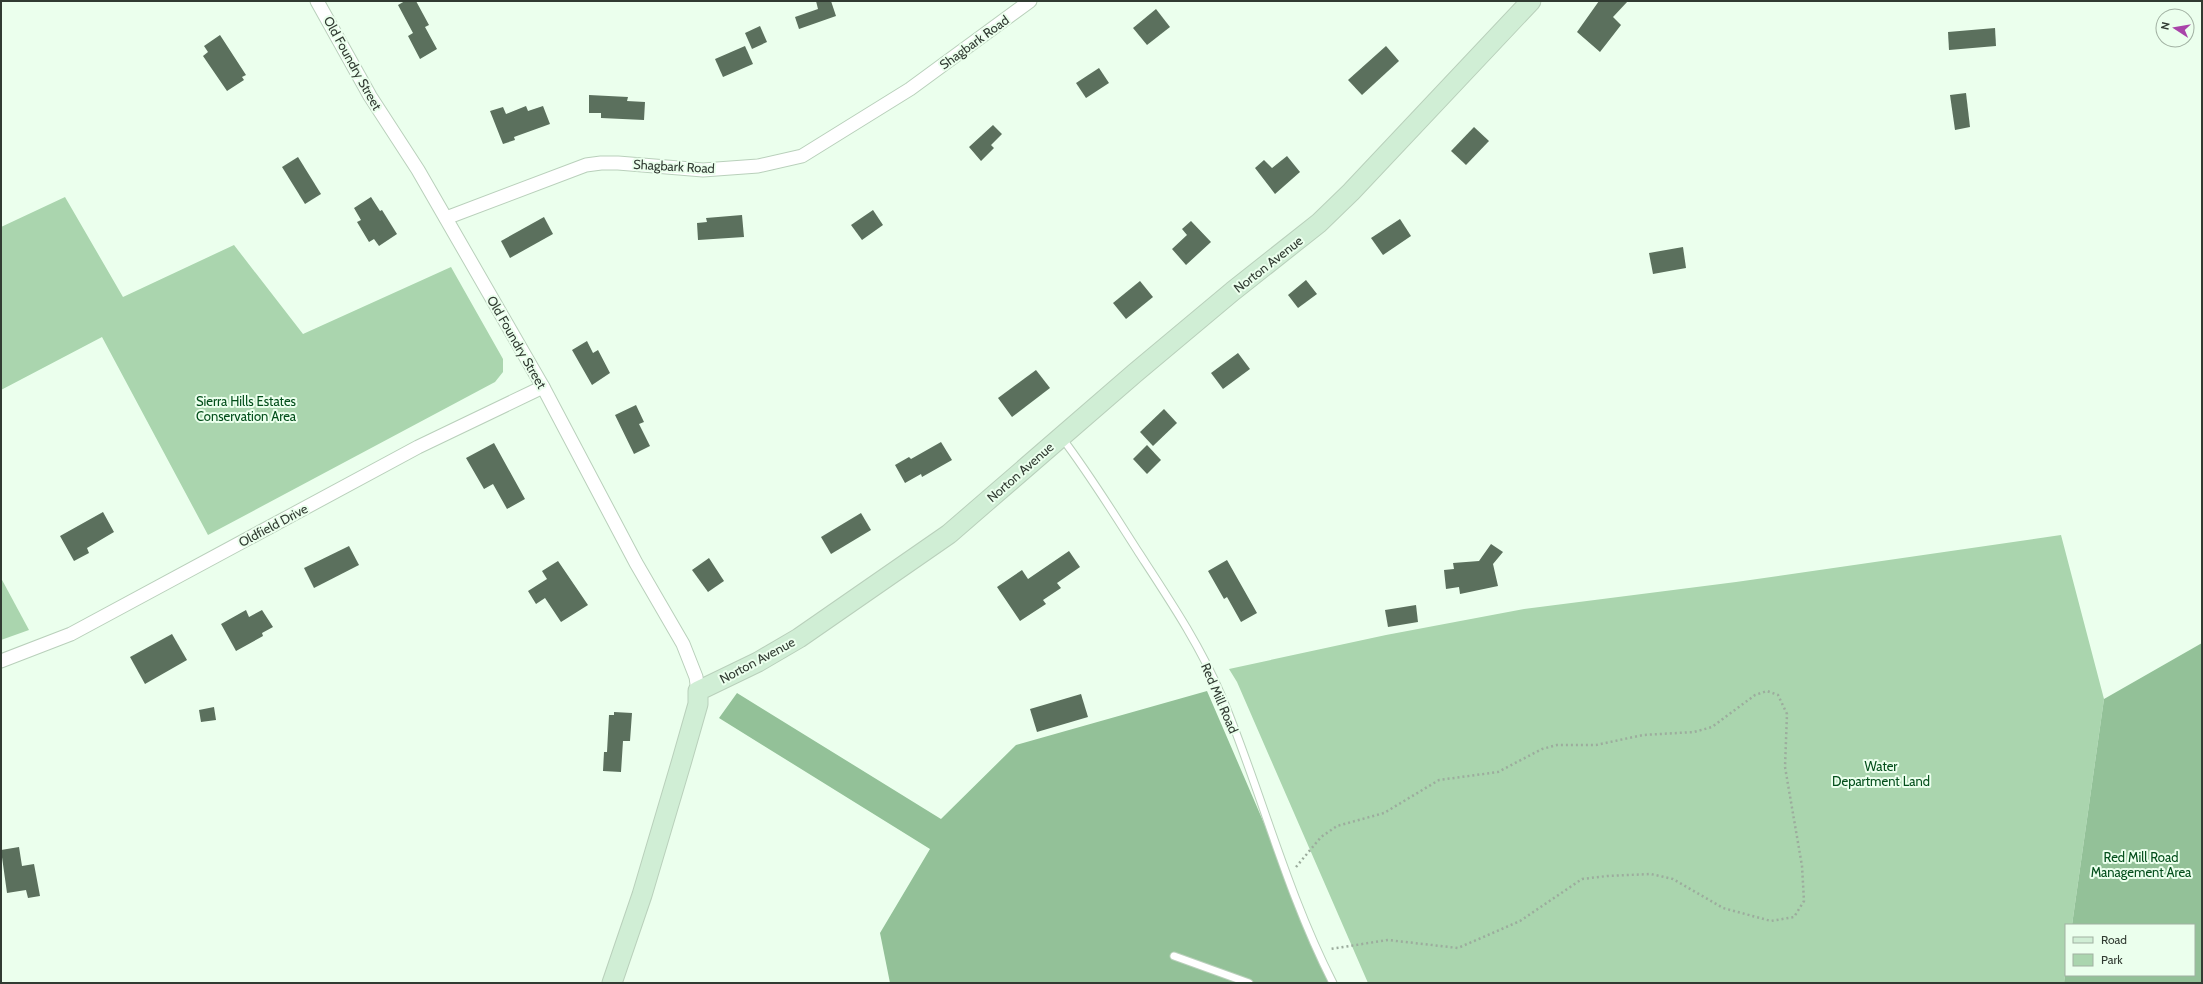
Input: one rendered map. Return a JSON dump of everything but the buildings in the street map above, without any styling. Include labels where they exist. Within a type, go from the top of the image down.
[{"type":"street","name":"Old Foundry Street","points":[[317,1],[370,96],[446,218],[543,387],[636,563],[683,644],[696,677],[698,692]]},
{"type":"street","name":"Shagbark Road","points":[[446,218],[586,165],[601,162],[704,170],[758,166],[802,156],[910,89],[1030,1]]},
{"type":"street","name":"Norton Avenue","points":[[698,692],[758,662],[799,638],[949,534],[1228,296],[1319,223],[1351,192],[1531,1]]},
{"type":"street","name":"Oldfield Drive","points":[[1,661],[71,634],[418,447],[543,387]]},
{"type":"street","points":[[612,983],[642,895],[682,760],[698,704],[698,692]]},
{"type":"lane","name":"Red Mill Road","points":[[1061,437],[1105,498],[1175,607],[1205,661],[1241,747],[1288,879],[1317,951],[1333,983]]},
{"type":"lane","points":[[1174,956],[1249,983]]},
{"type":"path","points":[[1288,879],[1321,837],[1337,826],[1384,813],[1439,780],[1498,772],[1542,749],[1557,746],[1596,745],[1643,735],[1694,732],[1712,727],[1755,695],[1767,692],[1778,696],[1787,714],[1785,767],[1802,866],[1804,901],[1794,917],[1771,921],[1724,908],[1673,879],[1650,874],[1607,876],[1582,879],[1520,921],[1458,948],[1388,940],[1317,951]]},
{"type":"green space","name":"Sierra Hills Estates Conservation Area","points":[[65,197],[123,297],[234,245],[303,334],[451,267],[503,359],[503,372],[495,382],[208,535],[102,337],[1,390],[1,227]]},
{"type":"green space","name":"Water Department Land","points":[[2061,535],[2104,699],[2072,924],[2065,924],[2064,983],[1368,983],[1237,682],[1229,669],[1386,635],[1524,609],[1736,582]]},
{"type":"green space","points":[[1,578],[29,630],[1,640]]},
{"type":"green space","name":"Red Mill Road Management Area","points":[[2202,643],[2202,983],[2064,983],[2065,974],[2065,976],[2195,976],[2195,924],[2072,924],[2104,699]]},
{"type":"green space","points":[[1207,691],[1333,983],[890,983],[880,933],[930,849],[719,718],[737,693],[941,819],[1016,745]]}]
